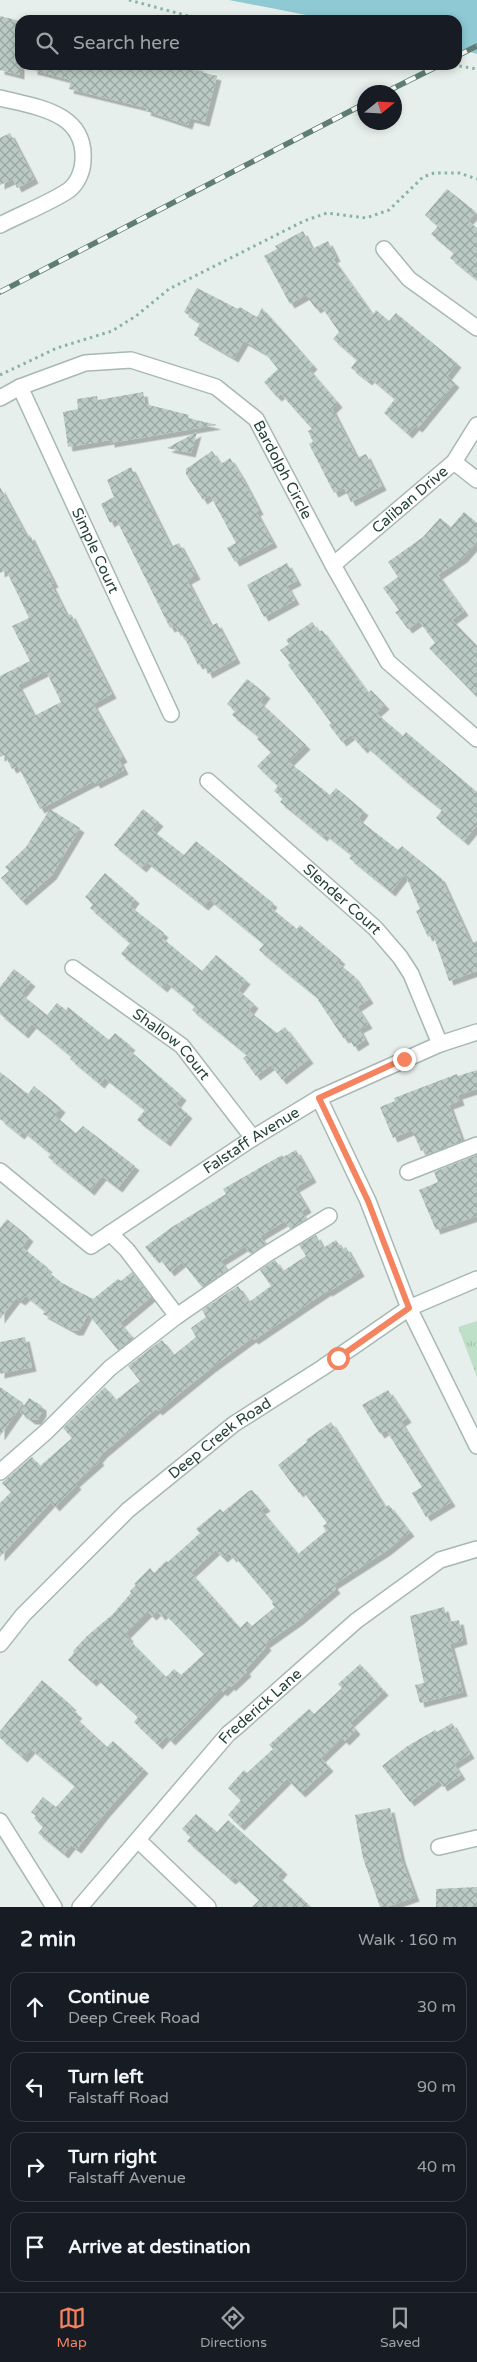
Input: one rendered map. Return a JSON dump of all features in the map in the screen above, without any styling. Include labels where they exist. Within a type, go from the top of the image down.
[{"type":"street","points":[[0,98],[52,112],[72,124],[84,145],[83,170],[70,189],[0,225]]},
{"type":"street","points":[[384,250],[410,279],[477,328]]},
{"type":"street","name":"Bardolph Circle","points":[[0,398],[20,387],[85,363],[131,360],[216,386],[256,419],[333,565],[388,662],[477,739]]},
{"type":"street","name":"Simple Court","points":[[20,387],[171,714]]},
{"type":"street","name":"Caliban Drive","points":[[333,565],[454,462],[477,425]]},
{"type":"street","points":[[454,462],[477,480]]},
{"type":"street","name":"Slender Court","points":[[208,781],[375,928],[410,974],[440,1044]]},
{"type":"street","name":"Shallow Court","points":[[73,968],[182,1046],[253,1138]]},
{"type":"street","name":"Falstaff Avenue","points":[[0,1171],[91,1246],[253,1138],[319,1098],[440,1044],[477,1032]]},
{"type":"street","points":[[319,1098],[368,1201],[409,1308],[477,1446]]},
{"type":"street","points":[[408,1172],[477,1145]]},
{"type":"street","points":[[0,1472],[46,1431],[110,1368],[177,1316],[267,1254],[329,1216]]},
{"type":"street","points":[[110,1233],[127,1250],[177,1316]]},
{"type":"street","name":"Deep Creek Road","points":[[0,1644],[23,1615],[128,1510],[234,1424],[322,1368],[409,1308],[477,1279]]},
{"type":"street","name":"Frederick Lane","points":[[80,1907],[228,1734],[356,1621],[440,1560],[477,1549]]},
{"type":"street","points":[[0,1821],[54,1907]]},
{"type":"street","points":[[439,1847],[477,1838]]},
{"type":"street","points":[[138,1840],[208,1907]]},
{"type":"path","points":[[129,0],[184,15]]},
{"type":"path","points":[[462,66],[477,69]]},
{"type":"path","points":[[0,375],[57,348],[112,331],[136,316],[169,289],[304,221],[327,214],[366,218],[389,210],[419,180],[434,173],[459,173],[477,179]]},
{"type":"green space","points":[[477,1321],[477,1377],[458,1327]]},
{"type":"water","points":[[229,0],[477,0],[477,54],[462,50],[462,15],[306,15]]},
{"type":"building","points":[[0,16],[15,20],[15,70],[20,70],[20,75],[0,70]]},
{"type":"building","points":[[33,70],[198,70],[217,76],[205,122],[190,118],[188,125],[146,111],[147,108],[69,89],[71,80]]},
{"type":"building","points":[[10,133],[34,179],[17,188],[13,179],[0,185],[0,138]]},
{"type":"building","points":[[447,189],[476,212],[468,221],[477,228],[477,280],[450,258],[454,253],[431,234],[438,226],[425,215]]},
{"type":"building","points":[[303,231],[312,249],[328,241],[336,257],[333,259],[373,315],[376,310],[389,321],[396,313],[457,363],[447,376],[455,383],[418,428],[415,426],[408,434],[384,413],[395,399],[370,378],[368,381],[351,368],[357,360],[333,339],[339,332],[321,306],[316,309],[306,295],[290,304],[264,256],[277,249],[275,246]]},
{"type":"building","points":[[197,288],[238,309],[240,307],[257,317],[262,308],[313,365],[309,369],[338,403],[332,409],[357,458],[366,454],[382,486],[351,502],[344,488],[334,493],[309,444],[313,442],[308,431],[312,429],[281,394],[277,397],[264,382],[278,369],[265,353],[244,341],[234,358],[194,335],[200,323],[184,312]]},
{"type":"building","points":[[143,392],[145,404],[189,415],[188,418],[217,425],[110,443],[110,440],[68,447],[63,412],[78,409],[77,399],[97,396],[98,400]]},
{"type":"building","points":[[197,432],[191,453],[167,448]]},
{"type":"building","points":[[212,451],[221,464],[230,458],[259,510],[256,512],[273,543],[235,562],[227,548],[236,543],[210,495],[203,500],[186,474],[186,469]]},
{"type":"building","points":[[131,467],[171,547],[179,543],[196,575],[187,580],[211,626],[217,623],[236,659],[208,674],[203,663],[198,665],[183,635],[181,636],[175,626],[170,628],[116,519],[110,523],[101,504],[114,497],[107,480]]},
{"type":"building","points":[[0,487],[27,537],[30,535],[54,583],[51,584],[67,616],[71,614],[112,694],[93,704],[123,758],[119,760],[124,770],[96,784],[94,781],[40,809],[18,766],[12,769],[5,755],[0,757],[0,676],[30,661],[12,626],[29,618],[6,570],[0,573]],"holes":[[[46,671],[61,702],[34,716],[18,685]]]},
{"type":"building","points":[[464,512],[477,523],[477,542],[463,558],[438,575],[464,611],[452,620],[477,646],[477,697],[429,648],[435,643],[419,621],[408,629],[395,612],[399,610],[383,588],[398,577],[388,562],[423,537],[440,518],[451,527]]},
{"type":"building","points":[[287,563],[297,581],[287,586],[295,600],[264,617],[247,585]]},
{"type":"building","points":[[312,622],[319,632],[322,630],[368,693],[371,690],[385,705],[376,713],[403,736],[406,732],[477,792],[477,825],[464,841],[436,818],[442,810],[366,746],[363,749],[351,735],[342,742],[329,725],[331,723],[288,665],[290,663],[280,650],[289,644],[286,640]]},
{"type":"building","points":[[247,679],[266,694],[260,702],[306,745],[289,762],[330,795],[336,788],[364,811],[358,819],[398,850],[402,846],[441,878],[471,943],[477,941],[477,971],[449,981],[433,934],[428,937],[416,911],[420,909],[405,874],[391,892],[349,858],[352,855],[325,834],[323,837],[280,802],[283,798],[274,791],[278,786],[257,766],[271,752],[257,739],[259,737],[232,715],[235,711],[227,704]]},
{"type":"building","points":[[50,809],[80,828],[52,875],[22,901],[1,878],[9,871],[5,867],[26,847]]},
{"type":"building","points":[[143,809],[159,822],[152,830],[184,855],[196,841],[273,903],[270,907],[297,929],[300,925],[341,960],[338,963],[354,976],[369,999],[357,1007],[368,1024],[359,1029],[365,1040],[354,1047],[348,1037],[344,1039],[319,999],[259,950],[264,944],[210,900],[204,906],[147,862],[142,868],[114,845]]},
{"type":"building","points":[[105,873],[135,899],[130,906],[164,933],[161,937],[202,971],[216,955],[246,980],[238,990],[254,1004],[249,1011],[277,1033],[285,1027],[309,1059],[282,1080],[271,1065],[256,1076],[243,1058],[247,1055],[192,1010],[195,1006],[167,983],[163,988],[121,954],[130,943],[90,908],[93,904],[85,897]]},
{"type":"building","points":[[14,969],[31,982],[21,994],[47,1015],[57,1003],[66,1010],[68,1007],[109,1040],[115,1033],[131,1046],[128,1049],[182,1096],[176,1104],[188,1114],[166,1142],[137,1120],[145,1110],[105,1078],[100,1084],[70,1059],[72,1057],[32,1024],[24,1034],[0,1014],[0,987]]},
{"type":"building","points":[[477,1070],[477,1089],[458,1095],[460,1101],[449,1105],[462,1141],[427,1155],[425,1150],[421,1151],[412,1130],[393,1138],[380,1107],[395,1101],[394,1098],[457,1074],[458,1076]]},
{"type":"building","points":[[0,1072],[28,1094],[34,1086],[61,1108],[55,1116],[76,1133],[83,1126],[135,1166],[118,1188],[102,1176],[90,1191],[48,1157],[51,1154],[23,1131],[20,1135],[0,1119]]},
{"type":"building","points":[[296,1150],[312,1178],[295,1188],[307,1208],[301,1212],[306,1219],[290,1229],[285,1221],[260,1236],[265,1244],[250,1254],[245,1246],[221,1261],[227,1270],[202,1287],[182,1262],[170,1272],[158,1256],[155,1259],[145,1247],[172,1227],[226,1194],[223,1189],[282,1155],[283,1157]]},
{"type":"building","points":[[477,1155],[477,1216],[436,1230],[419,1190],[438,1182],[434,1172]]},
{"type":"building","points":[[7,1219],[29,1237],[22,1247],[48,1268],[46,1270],[62,1283],[93,1299],[118,1279],[121,1281],[132,1272],[151,1297],[120,1323],[133,1338],[118,1350],[88,1314],[79,1331],[74,1331],[43,1314],[45,1311],[26,1296],[21,1301],[16,1298],[0,1319],[0,1228]]},
{"type":"building","points":[[316,1235],[323,1248],[336,1240],[342,1249],[346,1247],[360,1272],[327,1291],[254,1340],[252,1338],[158,1411],[156,1409],[103,1453],[98,1459],[100,1461],[75,1483],[77,1485],[55,1507],[51,1502],[0,1557],[0,1503],[11,1492],[2,1483],[32,1457],[40,1466],[72,1438],[63,1428],[105,1387],[116,1400],[140,1381],[128,1366],[162,1340],[174,1355],[196,1337],[191,1328],[206,1317],[202,1310],[238,1286],[249,1302],[271,1286],[260,1270],[275,1260],[283,1271],[306,1256],[299,1245]]},
{"type":"building","points":[[25,1337],[32,1367],[0,1374],[0,1342]]},
{"type":"building","points":[[0,1387],[23,1403],[0,1436]]},
{"type":"building","points":[[388,1390],[407,1418],[401,1422],[451,1502],[426,1517],[412,1493],[422,1487],[386,1430],[380,1434],[362,1405]]},
{"type":"building","points":[[29,1398],[42,1406],[42,1412],[37,1420],[31,1420],[20,1412]]},
{"type":"building","points":[[331,1422],[385,1507],[389,1505],[410,1532],[386,1551],[333,1585],[336,1589],[299,1620],[265,1644],[267,1646],[245,1670],[247,1672],[231,1687],[230,1685],[223,1692],[221,1690],[171,1741],[166,1736],[158,1745],[134,1722],[138,1717],[96,1678],[92,1682],[68,1660],[74,1653],[73,1651],[87,1636],[113,1614],[131,1593],[130,1591],[136,1585],[134,1584],[150,1568],[154,1573],[200,1533],[196,1529],[220,1509],[223,1512],[249,1491],[252,1490],[266,1507],[261,1510],[298,1554],[326,1531],[323,1526],[327,1523],[302,1490],[299,1493],[278,1465],[307,1442],[306,1440]],"holes":[[[216,1550],[223,1558],[229,1553],[232,1558],[234,1556],[273,1602],[272,1604],[275,1607],[252,1626],[247,1621],[240,1628],[191,1573]],[[157,1611],[161,1616],[164,1613],[204,1654],[181,1675],[174,1669],[166,1677],[128,1639],[129,1637],[126,1634],[148,1612],[152,1616]]]},
{"type":"building","points":[[444,1607],[448,1622],[459,1620],[463,1640],[450,1644],[463,1692],[420,1703],[415,1685],[424,1683],[410,1616]]},
{"type":"building","points":[[360,1664],[384,1691],[350,1723],[356,1730],[345,1741],[342,1738],[321,1758],[329,1767],[301,1793],[287,1779],[240,1826],[228,1815],[241,1800],[228,1788],[244,1770],[247,1773],[273,1749],[269,1745],[309,1709],[314,1714],[342,1688],[338,1684]]},
{"type":"building","points":[[42,1680],[72,1706],[70,1708],[78,1714],[75,1717],[107,1747],[113,1741],[144,1769],[105,1813],[77,1849],[71,1845],[64,1854],[38,1833],[43,1827],[31,1812],[43,1797],[56,1807],[75,1786],[31,1749],[23,1758],[0,1738],[0,1731]]},
{"type":"building","points":[[452,1723],[470,1754],[454,1764],[461,1775],[443,1787],[439,1780],[410,1802],[382,1766],[406,1747],[435,1730],[437,1732]]},
{"type":"building","points":[[390,1808],[401,1858],[415,1897],[386,1907],[380,1907],[363,1858],[355,1815]]},
{"type":"building","points":[[196,1814],[217,1832],[228,1820],[283,1870],[278,1876],[311,1907],[252,1907],[259,1900],[235,1877],[231,1880],[187,1841],[191,1837],[182,1829]]},
{"type":"building","points":[[477,1887],[477,1907],[436,1907],[436,1889]]},
{"type":"railway","points":[[462,54],[477,46]]},
{"type":"railway","points":[[400,85],[430,70]]},
{"type":"railway","points":[[0,292],[357,108]]},
{"type":"route","points":[[338,1358],[409,1308],[368,1201],[319,1098],[404,1059]]}]
